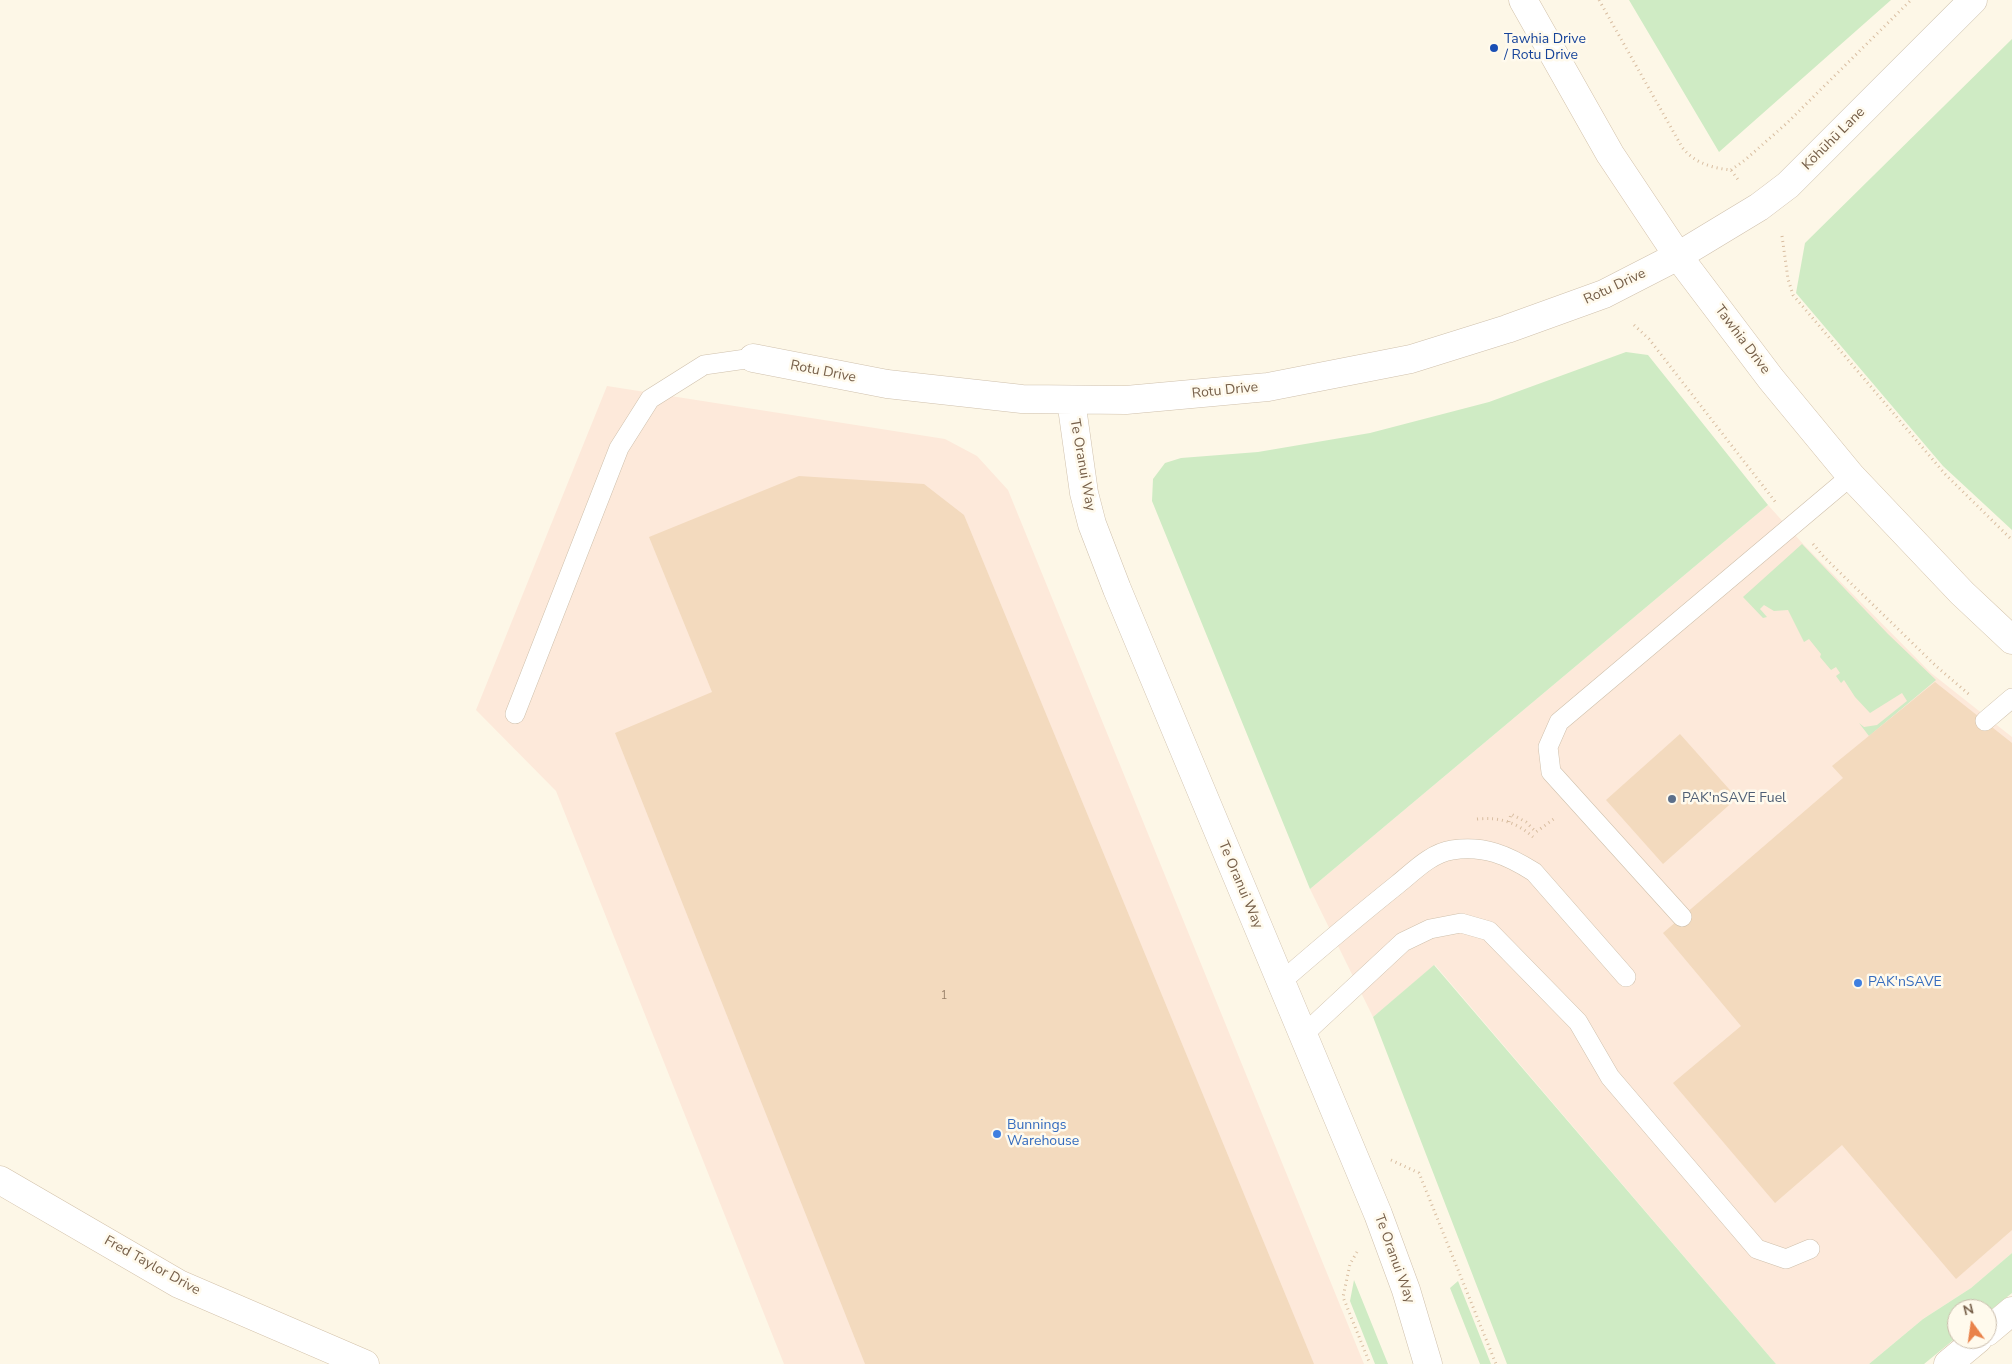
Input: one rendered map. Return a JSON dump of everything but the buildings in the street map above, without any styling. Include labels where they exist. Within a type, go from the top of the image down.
[{"type":"street","name":"Tawhia Drive","points":[[1523,0],[1610,154],[1678,256],[1771,379],[1852,476],[1962,593],[2012,640]]},
{"type":"street","name":"Kōhūhū Lane","points":[[1678,256],[1759,207],[1788,185],[1973,0]]},
{"type":"street","name":"Rotu Drive","points":[[753,358],[886,384],[1022,399],[1126,400],[1268,387],[1411,359],[1508,329],[1604,294],[1678,256]]},
{"type":"street","name":"Te Oranui Way","points":[[1072,400],[1084,494],[1092,524],[1117,589],[1378,1214],[1406,1290],[1428,1364]]},
{"type":"street","name":"Fred Taylor Drive","points":[[0,1180],[179,1284],[365,1364]]},
{"type":"street","points":[[1997,1324],[2012,1311]]},
{"type":"street","points":[[1948,1364],[1966,1349]]},
{"type":"lane","points":[[515,714],[619,448],[650,399],[704,365],[753,358]]},
{"type":"lane","points":[[1682,917],[1551,772],[1548,747],[1559,722],[1852,476]]},
{"type":"lane","points":[[1984,721],[2012,698]]},
{"type":"lane","points":[[1281,982],[1363,911],[1429,859],[1450,850],[1492,850],[1514,859],[1534,872],[1626,978]]},
{"type":"lane","points":[[1303,1035],[1403,942],[1430,929],[1461,923],[1489,931],[1578,1022],[1610,1077],[1757,1249],[1786,1259],[1810,1249]]},
{"type":"path","points":[[1599,0],[1682,147],[1698,162],[1719,169],[1731,170],[1787,123],[1911,0]]},
{"type":"path","points":[[1731,170],[1739,181]]},
{"type":"path","points":[[1782,236],[1788,280],[1793,295],[1945,474],[2012,540]]},
{"type":"path","points":[[1634,325],[1649,339],[1781,508]]},
{"type":"path","points":[[1809,540],[1824,557],[1936,666],[1978,702]]},
{"type":"path","points":[[1509,822],[1511,814],[1526,822],[1536,832]]},
{"type":"path","points":[[1419,1173],[1496,1364]]},
{"type":"path","points":[[1343,1298],[1370,1364]]},
{"type":"shaded area","name":"Bunnings Warehouse","points":[[607,386],[945,439],[977,456],[1008,490],[1364,1364],[784,1364],[556,791],[476,710]]},
{"type":"shaded area","points":[[1768,505],[1804,545],[1931,673],[2012,737],[2012,1253],[1971,1288],[1954,1299],[1947,1299],[1947,1304],[1923,1319],[1869,1364],[1776,1364],[1435,965],[1373,1017],[1310,889]]},
{"type":"green space","points":[[1629,0],[1891,0],[1719,152]]},
{"type":"green space","points":[[2012,39],[2012,530],[1943,466],[1796,293],[1805,243]]},
{"type":"green space","points":[[1626,352],[1648,355],[1768,505],[1310,889],[1152,501],[1153,479],[1165,463],[1181,458],[1258,452],[1370,433],[1489,402]]},
{"type":"green space","points":[[1802,544],[1888,634],[1936,680],[1869,736],[1859,723],[1864,727],[1877,725],[1907,701],[1902,693],[1870,713],[1855,697],[1844,680],[1841,683],[1836,676],[1840,673],[1836,667],[1831,670],[1809,639],[1804,642],[1788,610],[1774,611],[1764,605],[1760,609],[1767,617],[1763,618],[1743,597]]},
{"type":"green space","points":[[1434,965],[1776,1364],[1507,1364],[1373,1017]]},
{"type":"green space","points":[[2012,1253],[2012,1293],[1997,1305],[1997,1299],[1954,1299],[1971,1288]]},
{"type":"green space","points":[[1354,1280],[1388,1364],[1375,1364],[1350,1301]]},
{"type":"green space","points":[[1458,1281],[1491,1364],[1480,1364],[1450,1288]]},
{"type":"green space","points":[[1947,1304],[1947,1345],[1924,1364],[1869,1364],[1923,1319]]},
{"type":"place","name":"Tawhia Drive / Rotu Drive","points":[[1494,48]]},
{"type":"place","name":"PAK'nSAVE Fuel","points":[[1672,799]]},
{"type":"place","name":"PAK'nSAVE","points":[[1858,983]]},
{"type":"place","name":"Bunnings Warehouse","points":[[997,1134]]}]
